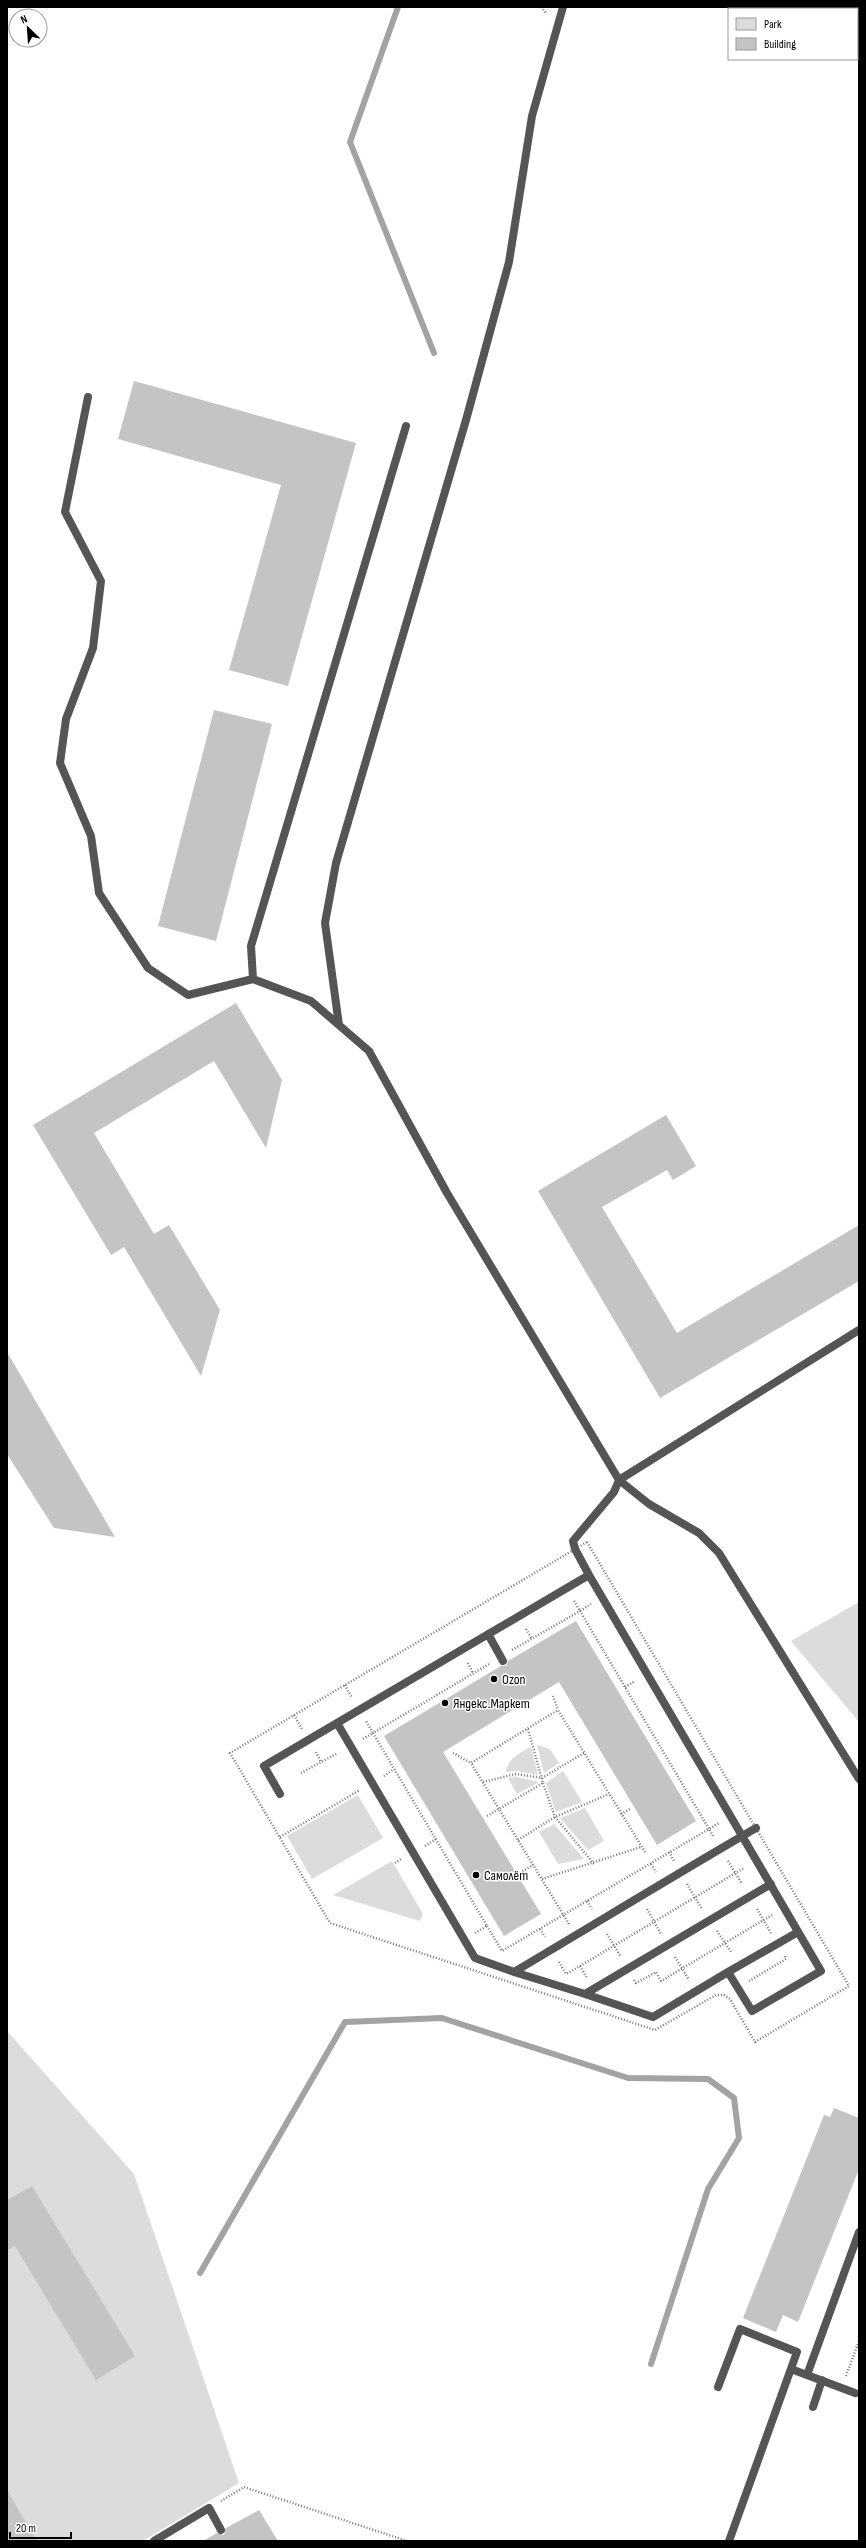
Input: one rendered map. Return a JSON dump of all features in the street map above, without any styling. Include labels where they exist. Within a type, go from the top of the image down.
[{"type":"lane","points":[[339,1025],[325,924],[336,863],[466,420],[509,262],[532,116],[562,7]]},
{"type":"lane","points":[[88,397],[65,512],[101,581],[93,648],[66,719],[60,763],[91,836],[99,893],[148,968],[188,995],[254,979],[311,1001],[369,1051],[447,1193],[619,1480],[649,1504],[699,1533],[719,1553],[859,1778]]},
{"type":"lane","points":[[254,979],[251,946],[406,426]]},
{"type":"lane","points":[[728,1972],[752,2011],[821,1971],[588,1575],[575,1549],[573,1540],[614,1492],[619,1480],[859,1330]]},
{"type":"lane","points":[[280,1794],[264,1766],[588,1575]]},
{"type":"lane","points":[[488,1634],[502,1659]]},
{"type":"lane","points":[[337,1723],[476,1958],[514,1972],[653,2017],[798,1932]]},
{"type":"lane","points":[[514,1972],[575,1934],[756,1828]]},
{"type":"lane","points":[[585,1994],[771,1884]]},
{"type":"lane","points":[[807,2375],[859,2232]]},
{"type":"lane","points":[[718,2387],[740,2329],[797,2352],[729,2541]]},
{"type":"lane","points":[[791,2369],[855,2393]]},
{"type":"lane","points":[[813,2406],[822,2380]]},
{"type":"lane","points":[[154,2541],[209,2508],[221,2530]]},
{"type":"path","points":[[587,1542],[230,1753],[330,1923],[655,2030],[716,1994],[724,1994],[730,1999],[755,2042],[849,1986]]},
{"type":"path","points":[[566,1588],[580,1611],[709,1829],[502,1951],[373,1733],[502,1659],[580,1611],[602,1597]]},
{"type":"path","points":[[553,1696],[558,1710],[645,1852]]},
{"type":"path","points":[[471,1763],[558,1710]]},
{"type":"path","points":[[528,1729],[543,1783],[555,1817],[594,1864]]},
{"type":"path","points":[[301,1773],[350,1746]]},
{"type":"path","points":[[453,1753],[471,1763],[575,1934]]},
{"type":"path","points":[[483,1782],[516,1774],[542,1778],[584,1753]]},
{"type":"path","points":[[280,1837],[372,1783]]},
{"type":"path","points":[[487,1816],[498,1807],[543,1783]]},
{"type":"path","points":[[518,1840],[555,1817],[609,1794]]},
{"type":"path","points":[[621,1814],[630,1808]]},
{"type":"path","points":[[542,1879],[594,1864],[641,1846]]},
{"type":"path","points":[[540,1929],[566,1974],[770,1852]]},
{"type":"path","points":[[520,1873],[534,1865]]},
{"type":"path","points":[[465,1940],[487,1926]]},
{"type":"path","points":[[749,1982],[786,1959],[785,1956]]},
{"type":"path","points":[[580,1966],[593,1989]]},
{"type":"path","points":[[209,2508],[244,2487],[406,2541]]},
{"type":"green space","points":[[859,1602],[859,1722],[791,1641]]},
{"type":"green space","points":[[537,1745],[550,1749],[559,1763],[544,1773]]},
{"type":"green space","points":[[531,1747],[538,1775],[517,1771],[506,1772],[509,1763],[512,1760]]},
{"type":"green space","points":[[563,1771],[582,1802],[556,1812],[546,1783]]},
{"type":"green space","points":[[517,1777],[539,1782],[517,1794],[508,1778]]},
{"type":"green space","points":[[358,1795],[383,1838],[312,1879],[287,1836]]},
{"type":"green space","points":[[585,1808],[604,1841],[588,1850],[560,1818]]},
{"type":"green space","points":[[554,1824],[584,1859],[558,1864],[539,1832]]},
{"type":"green space","points":[[392,1861],[423,1914],[420,1921],[333,1895]]},
{"type":"green space","points":[[7,2031],[134,2174],[239,2483],[143,2541],[7,2541]]},
{"type":"building","points":[[134,381],[356,443],[288,686],[229,670],[281,485],[118,439]]},
{"type":"building","points":[[214,710],[272,724],[216,941],[158,926]]},
{"type":"building","points":[[236,1003],[282,1080],[266,1148],[214,1061],[94,1133],[154,1234],[169,1225],[220,1310],[201,1376],[124,1247],[111,1255],[33,1125]]},
{"type":"building","points":[[666,1115],[696,1166],[673,1180],[667,1170],[602,1207],[677,1333],[859,1225],[859,1281],[660,1398],[538,1191]]},
{"type":"building","points":[[7,1352],[115,1537],[54,1528],[7,1454]]},
{"type":"building","points":[[576,1621],[696,1821],[657,1845],[559,1682],[443,1752],[541,1914],[504,1936],[384,1736],[501,1666],[506,1666],[508,1661]]},
{"type":"building","points":[[834,2108],[859,2118],[859,2169],[798,2322],[783,2315],[776,2332],[743,2318],[824,2115],[830,2117]]},
{"type":"building","points":[[32,2186],[135,2356],[96,2380],[15,2246],[7,2251],[7,2200]]},
{"type":"building","points":[[7,2490],[37,2541],[7,2541]]},
{"type":"building","points":[[259,2510],[278,2541],[203,2541],[217,2533],[224,2535],[226,2528]]},
{"type":"waterway","points":[[398,7],[350,142],[434,353]]},
{"type":"waterway","points":[[200,2273],[345,2022],[442,2018],[628,2078],[708,2079],[734,2098],[739,2138],[708,2189],[651,2364]]},
{"type":"place","name":"Ozon","points":[[494,1679]]},
{"type":"place","name":"Яндекс.Маркет","points":[[445,1703]]},
{"type":"place","name":"Самолёт","points":[[476,1875]]}]
